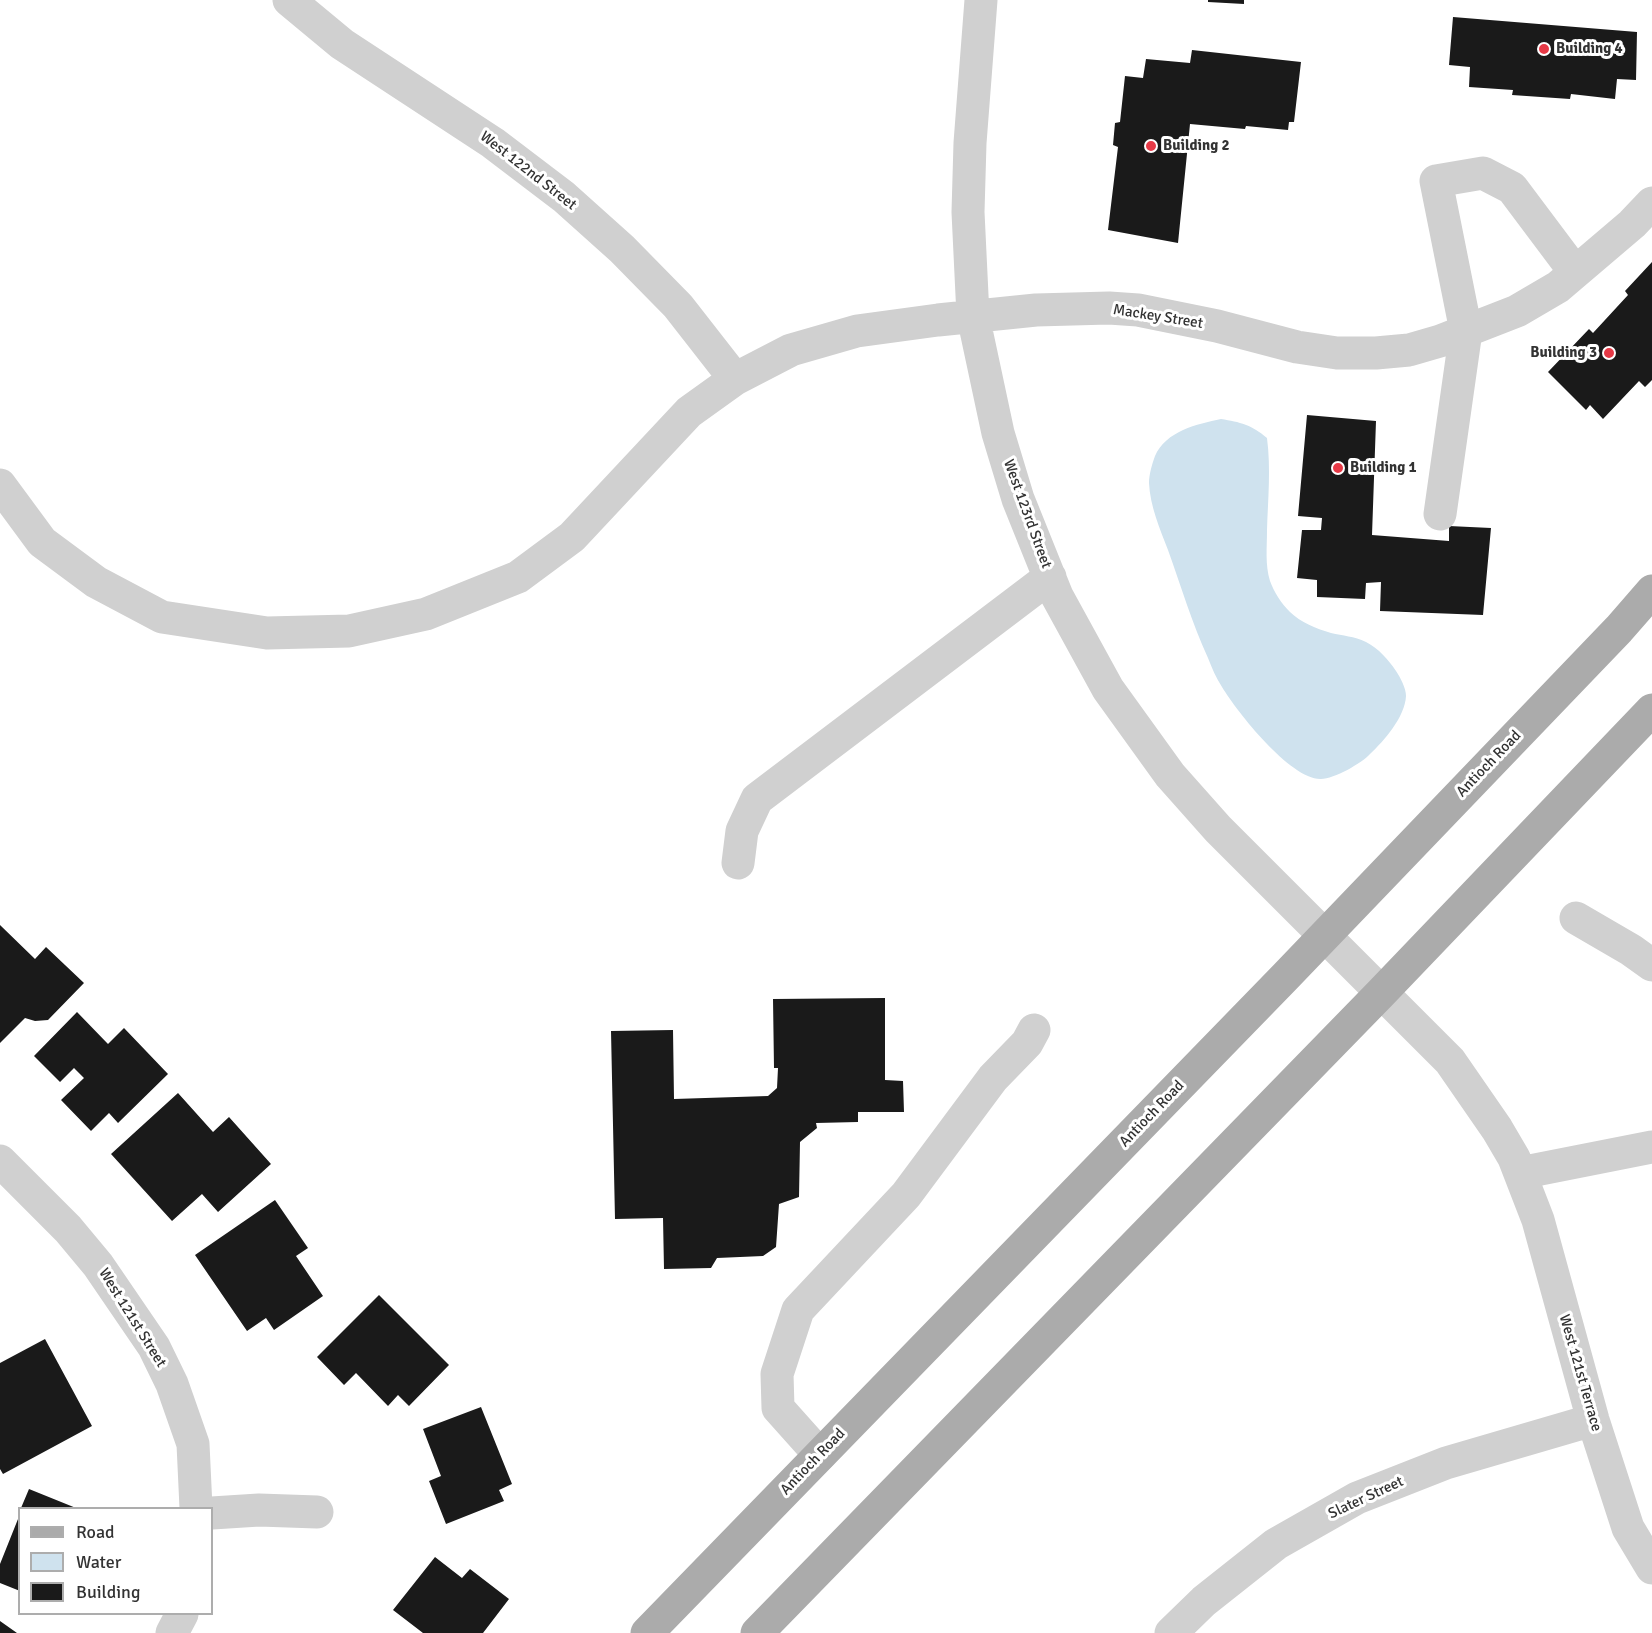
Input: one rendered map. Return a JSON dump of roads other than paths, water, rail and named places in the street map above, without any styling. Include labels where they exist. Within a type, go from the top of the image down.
[{"type":"main road","name":"Antioch Road","points":[[647,1633],[1324,936],[1611,638],[1652,591]]},
{"type":"main road","points":[[757,1633],[1381,993],[1652,710]]},
{"type":"street","name":"West 122nd Street","points":[[289,0],[342,44],[494,143],[564,198],[622,249],[678,306],[735,379]]},
{"type":"street","name":"West 123rd Street","points":[[981,0],[970,143],[968,212],[973,316],[998,433],[1018,498],[1057,596],[1108,689],[1170,775],[1218,829],[1324,936]]},
{"type":"street","points":[[1440,514],[1466,331],[1436,181],[1483,173],[1512,188],[1575,272]]},
{"type":"street","name":"Mackey Street","points":[[0,486],[42,542],[96,582],[162,617],[267,633],[349,631],[426,614],[518,577],[572,537],[689,412],[735,379],[791,350],[857,331],[1036,310],[1109,308],[1138,310],[1218,326],[1297,347],[1347,353],[1409,350],[1440,341],[1517,311],[1558,287],[1632,224],[1652,203]]},
{"type":"street","points":[[738,863],[742,831],[758,800],[1050,577]]},
{"type":"street","points":[[1576,918],[1652,965]]},
{"type":"street","name":"West 121st Terrace","points":[[1324,936],[1450,1061],[1514,1158],[1538,1220],[1593,1420],[1628,1528],[1652,1568]]},
{"type":"street","points":[[820,1455],[778,1408],[777,1374],[798,1310],[906,1195],[993,1078],[1027,1043],[1034,1030]]},
{"type":"street","points":[[1520,1173],[1652,1147]]},
{"type":"street","name":"West 121st Street","points":[[0,1161],[68,1229],[98,1265],[154,1347],[172,1384],[193,1444],[196,1507]]},
{"type":"street","name":"Slater Street","points":[[1170,1633],[1204,1601],[1276,1544],[1357,1498],[1446,1463],[1593,1420]]},
{"type":"street","points":[[213,1513],[259,1510],[317,1512]]},
{"type":"street","points":[[172,1633],[181,1615]]},
{"type":"water","points":[[1221,419],[1246,425],[1267,438],[1269,473],[1267,562],[1268,575],[1278,597],[1294,616],[1304,622],[1335,634],[1362,640],[1375,648],[1393,667],[1405,690],[1405,704],[1402,712],[1376,749],[1361,762],[1327,778],[1309,776],[1295,769],[1280,757],[1229,698],[1216,677],[1202,645],[1156,517],[1149,480],[1155,456],[1160,447],[1183,430]]},
{"type":"place","name":"Building 4","points":[[1544,49]]},
{"type":"place","name":"Building 2","points":[[1151,146]]},
{"type":"place","name":"Building 3","points":[[1609,353]]},
{"type":"place","name":"Building 1","points":[[1338,468]]}]
